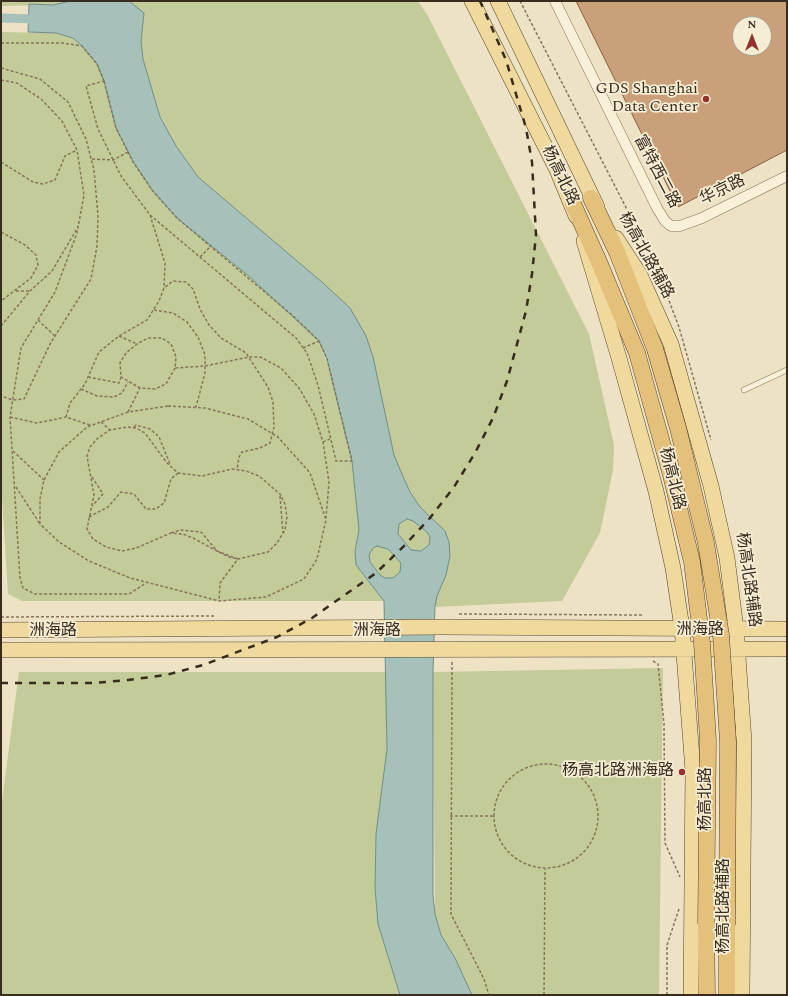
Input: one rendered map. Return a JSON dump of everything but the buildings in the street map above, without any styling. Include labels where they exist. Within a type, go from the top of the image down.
[{"type":"highway","name":"杨高北路","points":[[591,198],[617,252],[655,349],[678,428],[706,543],[721,635],[728,742],[727,995]]},
{"type":"highway","name":"杨高北路","points":[[573,204],[637,353],[671,475],[692,562],[702,643],[708,740],[706,924],[707,995]]},
{"type":"main road","name":"杨高北路","points":[[472,1],[573,204]]},
{"type":"main road","name":"杨高北路","points":[[498,1],[591,198]]},
{"type":"main road","name":"杨高北路辅路","points":[[591,198],[640,275],[671,344],[712,486],[744,629],[742,995]]},
{"type":"main road","name":"杨高北路辅路","points":[[573,204],[619,358],[656,491],[673,568],[682,628],[693,771],[691,995]]},
{"type":"main road","name":"洲海路","points":[[744,629],[787,623]]},
{"type":"main road","name":"洲海路","points":[[1,630],[441,627],[787,629]]},
{"type":"main road","name":"洲海路","points":[[745,649],[787,654]]},
{"type":"main road","name":"洲海路","points":[[1,650],[787,649]]},
{"type":"street","name":"富特西二路","points":[[554,1],[650,194],[661,215],[671,226]]},
{"type":"street","name":"华京路","points":[[671,226],[680,226],[702,218],[787,176]]},
{"type":"lane","points":[[744,390],[787,370]]},
{"type":"path","points":[[1,44],[62,42],[82,46],[97,64],[104,81],[116,128],[128,152],[148,184],[177,218],[292,315],[319,341],[327,359],[352,461],[336,461],[318,385],[307,353],[296,338],[150,215],[121,176],[98,129],[86,86],[104,81]]},
{"type":"path","points":[[1,68],[40,79],[68,102],[86,139],[94,170],[98,216],[97,246],[91,279],[55,336],[24,399],[13,400],[1,396]]},
{"type":"path","points":[[1,80],[17,83],[41,99],[62,120],[77,150],[84,195],[78,227],[55,292],[21,348],[10,417],[20,578],[23,588],[35,594],[129,594],[146,583]]},
{"type":"path","points":[[1,162],[33,182],[43,184],[55,180],[65,156],[77,150]]},
{"type":"path","points":[[91,159],[113,160],[128,152]]},
{"type":"path","points":[[66,417],[70,403],[88,376],[99,352],[119,336],[148,320],[164,288],[165,263],[150,215]]},
{"type":"path","points":[[1,326],[30,290],[52,271],[78,227]]},
{"type":"path","points":[[1,232],[25,245],[36,255],[38,265],[31,278],[1,301]]},
{"type":"path","points":[[200,258],[210,246]]},
{"type":"path","points":[[164,288],[173,281],[186,282],[193,288],[200,309],[208,325],[220,338],[246,353],[268,387],[273,402],[274,427],[270,443],[260,448],[242,452],[239,457],[237,470]]},
{"type":"path","points":[[15,291],[30,290]]},
{"type":"path","points":[[154,310],[173,313],[187,322],[198,337],[205,355],[205,373],[196,408]]},
{"type":"path","points":[[38,320],[55,336]]},
{"type":"path","points":[[119,336],[137,344]]},
{"type":"path","points":[[88,376],[119,383],[121,377],[120,363],[126,353],[137,344],[148,338],[162,338],[171,344],[176,357],[175,368],[166,384],[155,388],[140,388],[121,377]]},
{"type":"path","points":[[303,348],[319,341]]},
{"type":"path","points":[[15,486],[40,524],[59,542],[89,561],[130,578],[218,601],[266,597],[304,580],[317,559],[326,520],[329,482],[323,442],[314,414],[299,388],[281,368],[260,357],[248,357],[205,366],[175,368]]},
{"type":"path","points":[[81,388],[97,396],[114,397],[122,393],[128,382]]},
{"type":"path","points":[[128,412],[140,388]]},
{"type":"path","points":[[40,524],[40,499],[44,480],[59,452],[91,425],[128,412],[168,406],[196,408],[248,419],[278,437],[310,473],[326,520]]},
{"type":"path","points":[[10,417],[37,423],[66,417],[91,425]]},
{"type":"path","points":[[101,422],[110,430]]},
{"type":"path","points":[[133,428],[136,425],[150,430],[159,437],[170,466]]},
{"type":"path","points":[[171,533],[183,534],[193,538],[217,551],[229,557],[238,558],[268,552],[277,543],[283,533],[288,517],[285,504],[280,494],[259,476],[246,471],[232,469],[202,476],[178,473],[170,466],[145,433],[133,428],[126,427],[110,430],[98,438],[90,447],[87,460],[94,488],[87,529],[93,539],[106,547],[122,551],[136,548],[171,533],[180,530],[201,532],[217,551]]},
{"type":"path","points":[[323,442],[331,439]]},
{"type":"path","points":[[13,451],[44,480]]},
{"type":"path","points":[[88,517],[108,507],[121,492],[134,494],[146,509],[156,508],[164,503],[166,489],[171,479],[178,473]]},
{"type":"path","points":[[91,476],[103,494],[91,507]]},
{"type":"path","points":[[280,494],[283,533]]},
{"type":"path","points":[[218,601],[220,583],[238,558]]},
{"type":"path","points":[[457,614],[643,615]]},
{"type":"path","points":[[1,617],[221,616]]},
{"type":"path","points":[[447,650],[451,914],[484,979],[489,995]]},
{"type":"path","points":[[649,660],[658,664],[664,724],[665,843],[680,878]]},
{"type":"path","points":[[552,764],[567,768],[581,777],[591,789],[597,804],[598,820],[595,835],[587,849],[575,860],[560,866],[545,868],[529,865],[509,852],[499,840],[494,816],[496,801],[508,780],[521,770],[536,765],[552,764]]},
{"type":"path","points":[[450,816],[494,816]]},
{"type":"path","points":[[544,995],[545,868]]},
{"type":"path","points":[[667,995],[667,945],[680,906]]},
{"type":"green space","points":[[1,1],[71,1],[53,5],[1,6]]},
{"type":"green space","points":[[129,1],[418,1],[428,16],[589,334],[614,445],[613,470],[600,533],[562,601],[435,607],[437,596],[446,575],[450,557],[437,523],[420,507],[410,492],[394,455],[388,426],[350,308],[323,283],[198,177],[176,146],[160,117],[143,59],[141,41],[144,13]]},
{"type":"green space","points":[[1,32],[56,33],[73,38],[82,46],[97,64],[104,81],[116,128],[133,161],[152,190],[177,218],[250,277],[319,341],[335,386],[352,461],[359,530],[355,551],[356,565],[384,601],[22,601],[8,594],[1,481]]},
{"type":"green space","points":[[407,519],[413,521],[427,532],[430,537],[429,545],[421,551],[411,550],[398,534],[399,524]]},
{"type":"green space","points":[[377,546],[388,549],[401,563],[400,572],[393,578],[385,578],[380,575],[370,562],[369,555],[373,548]]},
{"type":"green space","points":[[663,668],[659,995],[472,995],[455,958],[441,935],[435,914],[433,672]]},
{"type":"green space","points":[[19,672],[386,672],[387,749],[376,834],[375,888],[378,925],[400,995],[1,995],[1,808]]},
{"type":"water","points":[[71,1],[129,1],[144,13],[141,41],[143,59],[160,117],[176,146],[198,177],[323,283],[350,308],[366,336],[373,357],[394,455],[410,492],[420,507],[445,531],[449,542],[450,556],[446,575],[437,596],[435,607],[433,672],[433,895],[435,914],[441,935],[455,958],[472,995],[400,995],[378,924],[375,888],[376,834],[387,749],[384,601],[356,565],[355,551],[359,530],[352,461],[327,359],[319,341],[250,277],[177,218],[152,190],[133,161],[116,128],[104,81],[97,64],[82,46],[73,38],[56,33],[28,32],[29,4],[53,5]],"holes":[[[407,519],[413,521],[427,532],[430,537],[429,545],[421,551],[411,550],[398,534],[399,524]],[[377,546],[388,549],[401,563],[400,572],[393,578],[385,578],[380,575],[370,562],[369,555],[373,548]]]},
{"type":"waterway","points":[[1,18],[39,19]]},
{"type":"railway","points":[[1,683],[94,683],[166,675],[203,665],[277,637],[312,618],[376,573],[430,518],[454,487],[475,453],[493,418],[507,381],[526,311],[536,235],[532,162],[526,128],[506,60],[480,1]]},
{"type":"place","name":"GDS Shanghai Data Center","points":[[706,99]]},
{"type":"place","name":"杨高北路洲海路","points":[[682,772]]}]
